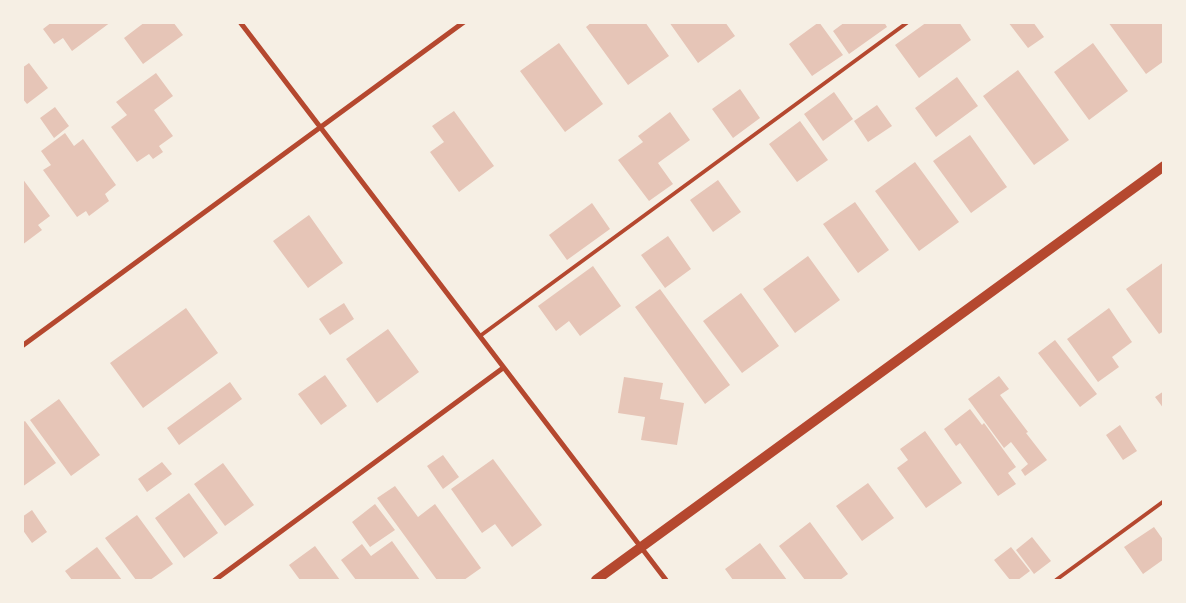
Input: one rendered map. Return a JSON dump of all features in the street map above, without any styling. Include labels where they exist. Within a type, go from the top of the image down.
[{"type":"main road","points":[[596,580],[1164,166]]},
{"type":"street","points":[[240,22],[666,580]]},
{"type":"street","points":[[22,346],[464,22]]},
{"type":"street","points":[[215,580],[503,368]]},
{"type":"lane","points":[[480,336],[908,22]]},
{"type":"lane","points":[[1056,580],[1164,500]]},
{"type":"building","points":[[52,22],[111,22],[72,51],[63,38],[54,44],[43,29]]},
{"type":"building","points":[[145,22],[173,22],[183,35],[143,64],[124,38]]},
{"type":"building","points":[[592,22],[645,22],[669,56],[628,85],[586,27]]},
{"type":"building","points":[[669,22],[725,22],[735,36],[698,63]]},
{"type":"building","points":[[819,22],[843,55],[812,76],[789,44]]},
{"type":"building","points":[[845,22],[884,22],[887,27],[849,54],[833,31]]},
{"type":"building","points":[[927,22],[959,22],[971,40],[919,78],[895,45]]},
{"type":"building","points":[[1008,22],[1033,22],[1044,37],[1028,48]]},
{"type":"building","points":[[1108,22],[1164,22],[1164,61],[1146,74]]},
{"type":"building","points":[[559,43],[603,104],[565,132],[520,71]]},
{"type":"building","points":[[1093,43],[1128,91],[1089,120],[1054,72]]},
{"type":"building","points":[[29,63],[48,88],[27,104],[22,98],[22,68]]},
{"type":"building","points":[[1018,70],[1069,140],[1034,165],[983,96]]},
{"type":"building","points":[[156,73],[173,96],[154,110],[173,136],[159,146],[163,152],[153,159],[149,154],[137,162],[111,127],[127,115],[116,102]]},
{"type":"building","points":[[957,77],[978,106],[936,137],[915,108]]},
{"type":"building","points":[[740,89],[760,118],[733,138],[712,109]]},
{"type":"building","points":[[834,92],[853,119],[823,141],[804,114]]},
{"type":"building","points":[[877,105],[892,126],[868,142],[854,121]]},
{"type":"building","points":[[55,107],[69,126],[54,138],[40,118]]},
{"type":"building","points":[[454,111],[494,166],[459,192],[430,152],[444,142],[432,126]]},
{"type":"building","points":[[670,112],[690,140],[658,163],[673,184],[649,201],[618,160],[643,142],[638,136]]},
{"type":"building","points":[[800,121],[828,160],[797,182],[769,144]]},
{"type":"building","points":[[65,133],[74,146],[83,139],[116,185],[105,194],[109,201],[89,216],[86,211],[77,217],[43,170],[51,165],[41,151]]},
{"type":"building","points":[[970,135],[1007,187],[971,213],[933,161]]},
{"type":"building","points":[[915,162],[959,222],[919,251],[875,191]]},
{"type":"building","points":[[22,178],[50,216],[38,225],[42,230],[22,245]]},
{"type":"building","points":[[718,180],[741,212],[713,232],[690,200]]},
{"type":"building","points":[[855,202],[889,250],[858,273],[823,224]]},
{"type":"building","points":[[592,203],[610,229],[567,260],[549,235]]},
{"type":"building","points":[[309,215],[343,263],[308,288],[273,241]]},
{"type":"building","points":[[668,236],[691,269],[665,288],[641,255]]},
{"type":"building","points":[[808,256],[840,300],[795,333],[763,289]]},
{"type":"building","points":[[1164,262],[1164,331],[1159,334],[1126,289]]},
{"type":"building","points":[[593,266],[621,306],[580,336],[569,321],[556,331],[538,306]]},
{"type":"building","points":[[660,289],[730,385],[705,404],[635,307]]},
{"type":"building","points":[[741,293],[779,346],[742,373],[703,321]]},
{"type":"building","points":[[344,303],[354,319],[330,335],[319,319]]},
{"type":"building","points":[[186,308],[218,353],[143,408],[110,363]]},
{"type":"building","points":[[1109,308],[1132,342],[1112,357],[1119,367],[1098,382],[1067,339]]},
{"type":"building","points":[[388,329],[419,372],[377,403],[346,359]]},
{"type":"building","points":[[1055,340],[1097,394],[1080,407],[1038,353]]},
{"type":"building","points":[[325,375],[347,406],[321,425],[298,394]]},
{"type":"building","points":[[999,376],[1009,389],[1000,395],[1047,460],[1025,476],[1021,470],[1028,464],[1011,442],[1004,448],[968,399]]},
{"type":"building","points":[[624,377],[663,383],[660,399],[684,403],[677,445],[641,440],[645,417],[618,413]]},
{"type":"building","points":[[230,382],[242,399],[179,445],[167,428]]},
{"type":"building","points":[[1164,391],[1164,409],[1155,397]]},
{"type":"building","points":[[59,399],[100,455],[71,476],[30,420]]},
{"type":"building","points":[[970,409],[982,425],[984,423],[1016,467],[1008,473],[1016,484],[998,496],[960,443],[956,446],[944,429]]},
{"type":"building","points":[[25,421],[56,463],[22,487],[22,423]]},
{"type":"building","points":[[1120,425],[1137,451],[1123,460],[1106,435]]},
{"type":"building","points":[[925,431],[962,483],[926,508],[897,468],[908,460],[900,449]]},
{"type":"building","points":[[443,455],[459,477],[443,489],[427,466]]},
{"type":"building","points":[[493,459],[542,525],[512,547],[495,524],[482,533],[451,489]]},
{"type":"building","points":[[162,462],[172,474],[147,492],[138,479]]},
{"type":"building","points":[[223,463],[254,505],[225,526],[194,484]]},
{"type":"building","points":[[868,483],[894,518],[862,541],[836,506]]},
{"type":"building","points":[[395,486],[418,517],[435,504],[481,568],[464,580],[437,580],[377,498]]},
{"type":"building","points":[[189,493],[218,533],[184,558],[155,518]]},
{"type":"building","points":[[375,504],[395,530],[370,547],[352,522]]},
{"type":"building","points":[[32,510],[47,532],[32,543],[22,529],[22,517]]},
{"type":"building","points":[[137,515],[173,564],[150,580],[136,580],[105,538]]},
{"type":"building","points":[[810,522],[848,574],[840,580],[805,580],[779,546]]},
{"type":"building","points":[[1154,527],[1164,541],[1164,559],[1143,574],[1124,547]]},
{"type":"building","points":[[1032,537],[1051,561],[1034,574],[1016,550]]},
{"type":"building","points":[[392,541],[420,580],[356,580],[341,560],[362,544],[371,556]]},
{"type":"building","points":[[760,543],[787,580],[733,580],[725,569]]},
{"type":"building","points":[[315,546],[340,580],[300,580],[289,565]]},
{"type":"building","points":[[97,547],[122,580],[72,580],[65,571]]},
{"type":"building","points":[[1011,547],[1030,571],[1018,580],[1010,580],[994,560]]}]
